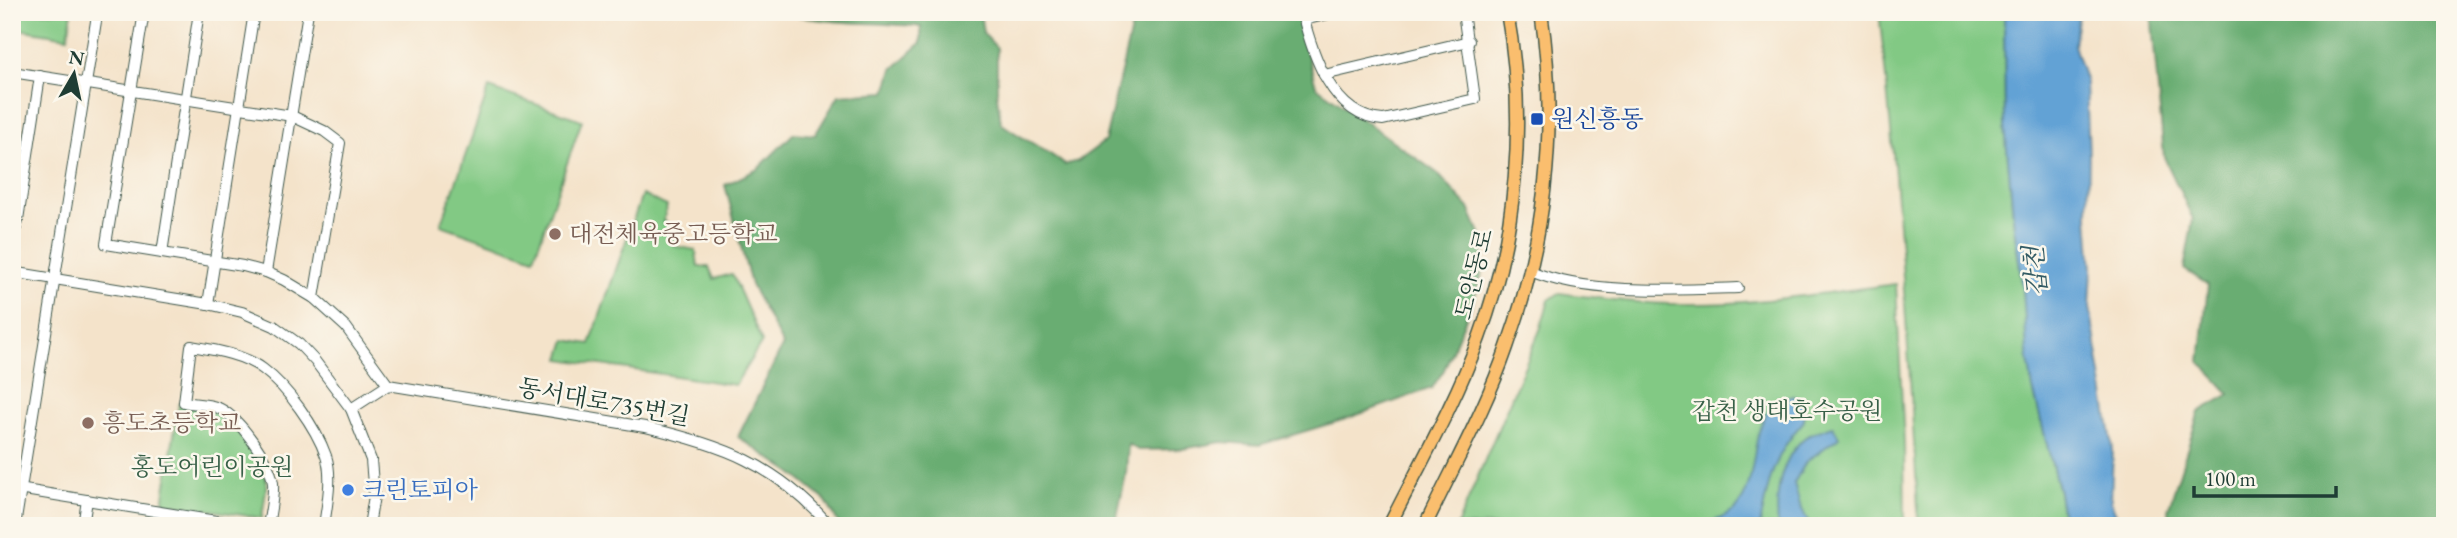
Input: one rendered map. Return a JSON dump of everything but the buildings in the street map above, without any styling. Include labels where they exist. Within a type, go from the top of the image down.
[{"type":"main road","name":"도안동로","points":[[1389,526],[1455,394],[1479,339],[1505,249],[1513,191],[1517,95],[1507,12]]},
{"type":"main road","points":[[1425,526],[1507,349],[1531,271],[1546,177],[1549,106],[1541,12]]},
{"type":"street","points":[[144,12],[106,244],[266,272],[314,298],[346,327],[388,385],[351,409]]},
{"type":"street","points":[[162,253],[199,12]]},
{"type":"street","points":[[208,304],[254,12]]},
{"type":"street","points":[[266,272],[308,12]]},
{"type":"street","points":[[1337,12],[1303,16],[1313,54],[1341,98],[1370,119],[1383,120],[1475,99],[1463,12]]},
{"type":"street","points":[[15,526],[17,489],[55,279],[97,13]]},
{"type":"street","points":[[1324,75],[1469,41]]},
{"type":"street","points":[[12,72],[292,116],[324,131],[340,143],[314,298]]},
{"type":"street","points":[[12,225],[17,226],[40,76]]},
{"type":"street","points":[[1531,271],[1559,282],[1598,286],[1738,288]]},
{"type":"street","points":[[12,272],[242,312],[274,326],[291,338],[315,361],[351,409],[371,460],[374,496],[369,526]]},
{"type":"street","points":[[268,526],[273,495],[268,465],[233,418],[218,408],[184,402],[191,346],[219,350],[263,369],[303,413],[326,457],[328,487],[324,526]]},
{"type":"street","name":"동서대로735번길","points":[[388,385],[646,427],[721,447],[761,466],[783,481],[803,497],[830,526]]},
{"type":"street","points":[[17,489],[247,526]]},
{"type":"street","points":[[83,526],[87,500]]},
{"type":"green space","points":[[15,12],[72,12],[68,37],[12,28]]},
{"type":"green space","points":[[783,12],[980,12],[983,33],[997,48],[997,96],[1001,123],[1065,165],[1078,161],[1105,141],[1135,12],[1296,12],[1316,86],[1437,173],[1469,208],[1484,242],[1481,277],[1444,370],[1432,388],[1346,419],[1259,445],[1222,442],[1182,449],[1138,450],[1128,444],[1126,474],[1115,526],[985,526],[948,519],[938,526],[840,526],[826,501],[792,473],[738,437],[783,345],[751,285],[725,185],[758,169],[794,133],[815,135],[839,95],[886,92],[893,69],[921,43],[921,27],[835,21]]},
{"type":"green space","points":[[1879,12],[2004,12],[2005,126],[2014,227],[2033,389],[2059,492],[2064,526],[1919,526],[1892,140]]},
{"type":"green space","points":[[2151,12],[2445,12],[2445,526],[2169,526],[2168,510],[2199,412],[2230,394],[2200,362],[2208,285],[2184,269],[2193,219],[2164,157]]},
{"type":"green space","points":[[489,88],[582,120],[534,258],[441,225]]},
{"type":"green space","points":[[642,195],[667,206],[663,222],[678,226],[674,246],[696,250],[698,267],[709,267],[714,279],[732,274],[762,342],[735,385],[560,359],[566,340],[590,344]]},
{"type":"green space","name":"갑천 생태호수공원","points":[[1896,284],[1905,526],[1457,526],[1540,330],[1549,300],[1559,293],[1643,303],[1718,303],[1795,297]]},
{"type":"green space","name":"홍도어린이공원","points":[[179,404],[223,416],[245,439],[262,464],[266,476],[262,518],[163,503]]},
{"type":"water","name":"갑천","points":[[2004,12],[2079,12],[2074,45],[2086,83],[2088,217],[2092,269],[2090,307],[2113,449],[2111,502],[2118,526],[2064,526],[2059,492],[2033,389],[2027,353],[2023,288],[2014,227],[2005,126]]},
{"type":"water","points":[[1794,396],[1804,404],[1804,421],[1785,446],[1773,470],[1760,526],[1702,526],[1736,509],[1745,495],[1760,428],[1767,413],[1777,402]]},
{"type":"water","points":[[1833,426],[1839,437],[1806,462],[1794,483],[1810,526],[1778,526],[1778,490],[1789,458],[1803,439]]},
{"type":"place","name":"원신흥동","points":[[1537,119]]},
{"type":"place","name":"대전체육중고등학교","points":[[555,234]]},
{"type":"place","name":"흥도초등학교","points":[[88,423]]},
{"type":"place","name":"크린토피아","points":[[348,490]]}]
